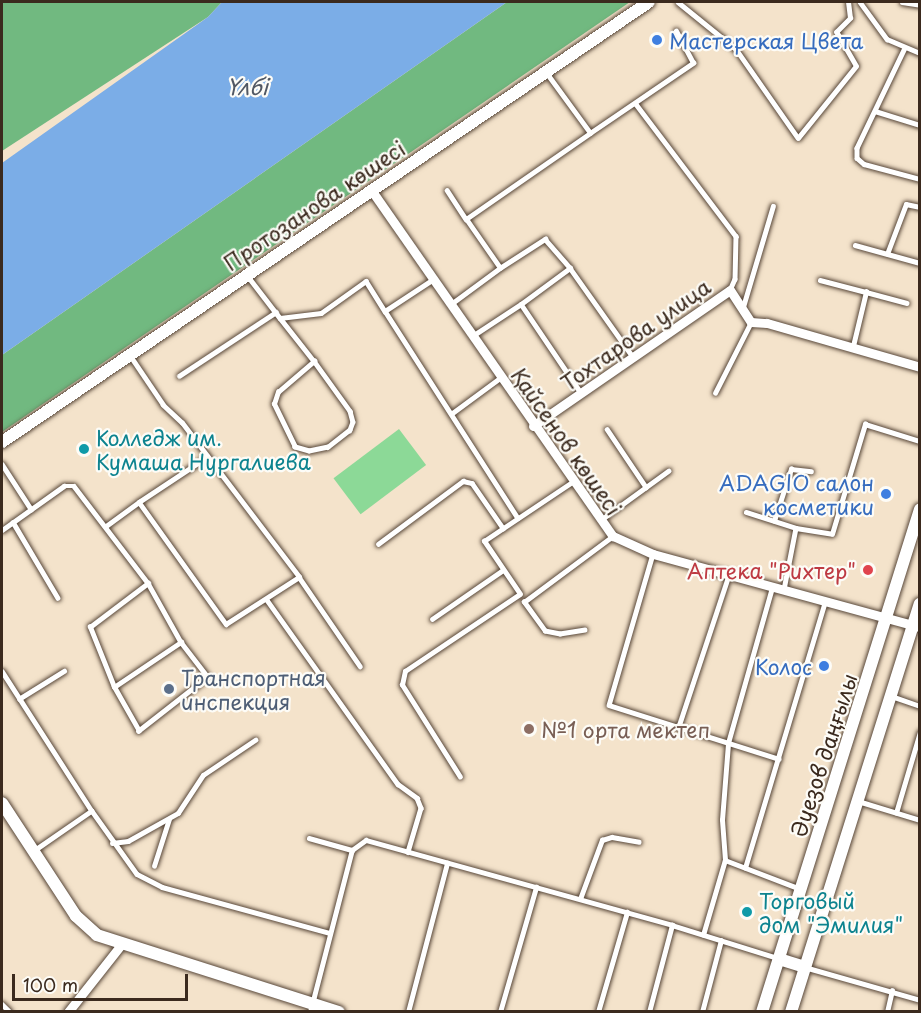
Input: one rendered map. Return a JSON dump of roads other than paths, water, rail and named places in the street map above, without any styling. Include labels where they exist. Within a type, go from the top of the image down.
[{"type":"main road","name":"Протозанова көшесі","points":[[2,442],[128,354],[649,2]]},
{"type":"main road","name":"Әуезов даңғылы","points":[[762,1011],[888,617],[920,509]]},
{"type":"main road","points":[[791,1011],[891,696],[917,626],[920,604]]},
{"type":"main road","points":[[2,803],[76,916],[97,935],[311,1008],[339,1011]]},
{"type":"main road","points":[[779,959],[805,967]]},
{"type":"street","name":"Қайсенов көшесі","points":[[372,190],[599,521],[613,536],[653,554],[917,626]]},
{"type":"street","name":"Тохтарова улица","points":[[533,426],[730,290],[751,322]]},
{"type":"street","points":[[751,322],[767,322],[920,367]]},
{"type":"street","points":[[68,1011],[121,945]]},
{"type":"lane","points":[[678,2],[736,49],[798,138],[856,66],[836,32],[850,18],[848,2]]},
{"type":"lane","points":[[860,2],[887,39],[920,53]]},
{"type":"lane","points":[[903,2],[920,5]]},
{"type":"lane","points":[[466,219],[693,63],[676,31]]},
{"type":"lane","points":[[905,48],[857,148],[857,158],[864,164],[920,179]]},
{"type":"lane","points":[[545,72],[590,134]]},
{"type":"lane","points":[[636,104],[736,236],[735,279],[730,290]]},
{"type":"lane","points":[[875,111],[920,125]]},
{"type":"lane","points":[[447,190],[500,268]]},
{"type":"lane","points":[[887,254],[906,204],[920,207]]},
{"type":"lane","points":[[743,309],[773,206]]},
{"type":"lane","points":[[450,305],[500,268],[545,239],[570,268],[633,357]]},
{"type":"lane","points":[[855,245],[920,263]]},
{"type":"lane","points":[[472,337],[570,268]]},
{"type":"lane","points":[[246,274],[314,361],[350,411],[353,422],[350,430],[328,447],[309,451],[295,447],[274,404],[278,392],[314,361]]},
{"type":"lane","points":[[385,311],[432,280]]},
{"type":"lane","points":[[820,280],[907,303]]},
{"type":"lane","points":[[280,318],[321,313],[366,281],[518,518]]},
{"type":"lane","points":[[853,346],[866,292]]},
{"type":"lane","points":[[520,304],[581,393]]},
{"type":"lane","points":[[179,376],[276,312]]},
{"type":"lane","points":[[715,393],[751,322]]},
{"type":"lane","points":[[128,354],[163,405],[207,457],[299,577],[360,666]]},
{"type":"lane","points":[[451,414],[500,378]]},
{"type":"lane","points":[[746,512],[796,528],[832,534],[865,424],[920,441]]},
{"type":"lane","points":[[607,429],[646,487]]},
{"type":"lane","points":[[106,526],[207,457]]},
{"type":"lane","points":[[2,464],[31,509]]},
{"type":"lane","points":[[774,521],[791,469],[811,471]]},
{"type":"lane","points":[[599,521],[668,471]]},
{"type":"lane","points":[[378,544],[463,481],[472,483],[503,528]]},
{"type":"lane","points":[[572,482],[484,541],[544,631],[560,634],[585,630]]},
{"type":"lane","points":[[2,530],[64,486],[74,486],[148,583],[181,642],[208,677],[139,731],[114,687],[90,627],[148,583]]},
{"type":"lane","points":[[139,502],[226,624],[267,600],[299,577]]},
{"type":"lane","points":[[13,522],[58,598]]},
{"type":"lane","points":[[784,590],[796,528]]},
{"type":"lane","points":[[524,602],[613,536]]},
{"type":"lane","points":[[653,554],[609,705],[779,759]]},
{"type":"lane","points":[[432,619],[503,570]]},
{"type":"lane","points":[[678,728],[729,574]]},
{"type":"lane","points":[[703,935],[725,860],[722,820],[728,743],[772,586]]},
{"type":"lane","points":[[459,777],[402,685],[405,671],[519,594]]},
{"type":"lane","points":[[267,600],[398,784],[417,798],[421,808],[408,852]]},
{"type":"lane","points":[[745,867],[825,602]]},
{"type":"lane","points":[[114,687],[181,642]]},
{"type":"lane","points":[[2,671],[112,843],[137,874],[162,887],[330,933]]},
{"type":"lane","points":[[20,699],[64,671]]},
{"type":"lane","points":[[891,696],[920,706]]},
{"type":"lane","points":[[896,813],[920,732]]},
{"type":"lane","points":[[112,843],[128,841],[178,813],[203,775],[255,740]]},
{"type":"lane","points":[[858,801],[920,820]]},
{"type":"lane","points":[[34,851],[92,811]]},
{"type":"lane","points":[[154,866],[169,819]]},
{"type":"lane","points":[[580,899],[602,840],[612,837],[639,842]]},
{"type":"lane","points":[[309,838],[352,850]]},
{"type":"lane","points":[[311,1008],[352,850],[366,840],[627,912],[779,959]]},
{"type":"lane","points":[[725,860],[801,889]]},
{"type":"lane","points":[[408,1011],[447,863]]},
{"type":"lane","points":[[500,1011],[536,887]]},
{"type":"lane","points":[[598,1011],[627,912]]},
{"type":"lane","points":[[649,1011],[672,925]]},
{"type":"lane","points":[[702,1011],[721,940]]},
{"type":"lane","points":[[805,967],[920,1000]]},
{"type":"lane","points":[[887,1011],[892,991]]},
{"type":"lane","points":[[2,1004],[10,1011]]},
{"type":"water","name":"Үлбі","points":[[222,2],[507,2],[2,355],[2,163],[208,17]]},
{"type":"place","name":"Мастерская Цвета","points":[[657,40]]},
{"type":"place","name":"Колледж им. Кумаша Нургалиева","points":[[84,449]]},
{"type":"place","name":"ADAGIO салон косметики","points":[[886,494]]},
{"type":"place","name":"Аптека \"Рихтер\"","points":[[868,570]]},
{"type":"place","name":"Колос","points":[[824,666]]},
{"type":"place","name":"Транспортная инспекция","points":[[169,689]]},
{"type":"place","name":"№1 орта мектеп","points":[[529,729]]},
{"type":"place","name":"Торговый дом \"Эмилия\"","points":[[747,912]]}]
